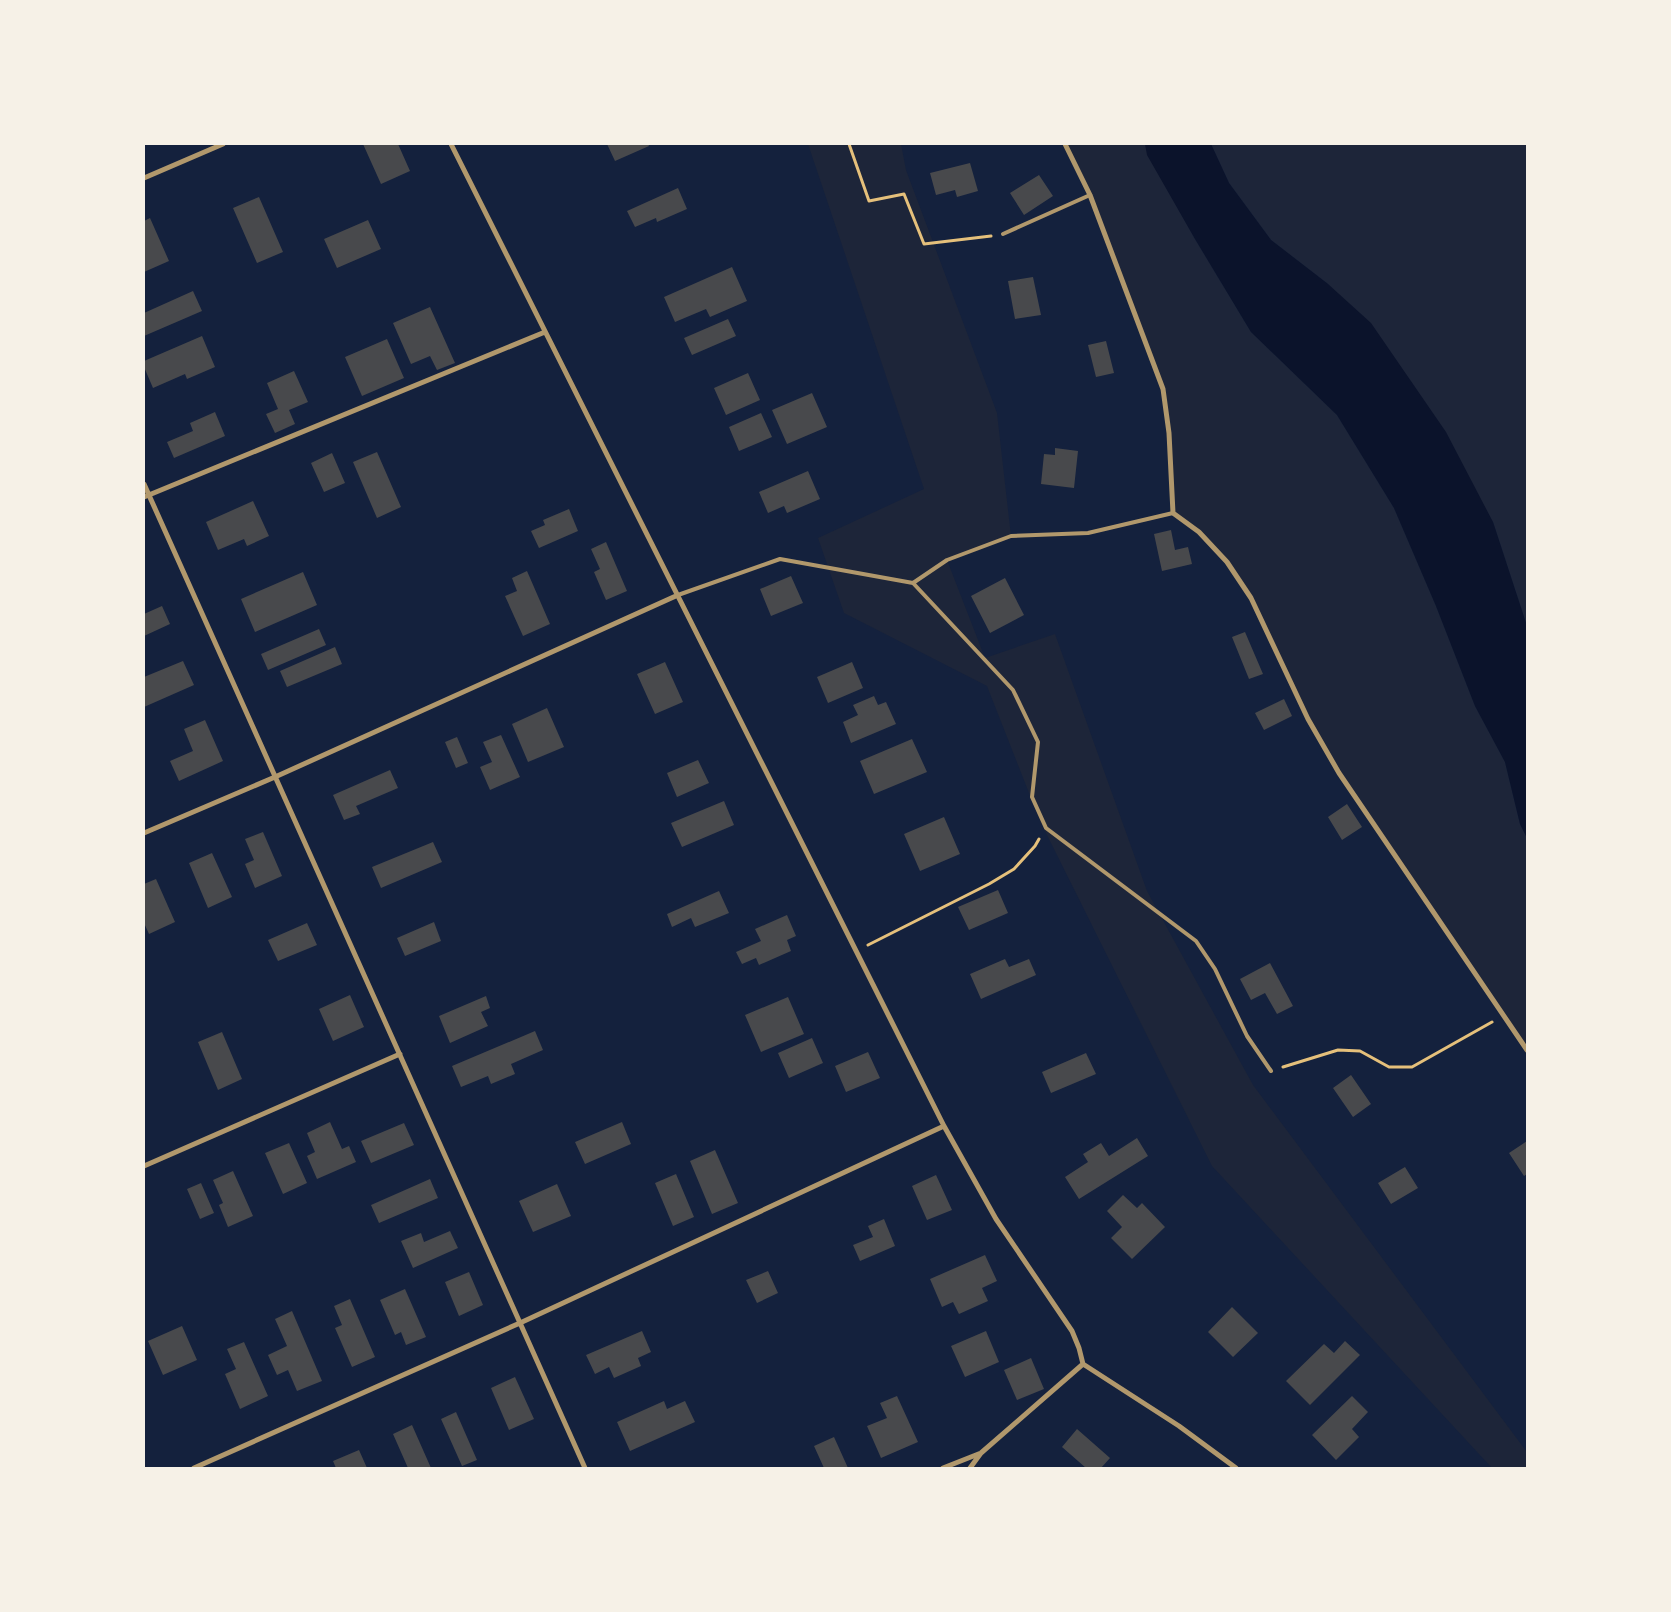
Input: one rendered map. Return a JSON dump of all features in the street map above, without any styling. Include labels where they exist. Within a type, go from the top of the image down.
[{"type":"street","points":[[144,178],[223,144]]},
{"type":"street","points":[[451,144],[944,1126],[996,1219],[1072,1331],[1083,1364],[1178,1426],[1236,1468]]},
{"type":"street","points":[[1066,144],[1090,196],[1163,389],[1169,433],[1173,513],[1199,532],[1232,570],[1251,598],[1308,719],[1339,772],[1527,1050]]},
{"type":"street","points":[[146,495],[545,332]]},
{"type":"street","points":[[144,484],[146,495],[275,776],[585,1468]]},
{"type":"street","points":[[144,833],[678,595]]},
{"type":"street","points":[[144,1166],[400,1054]]},
{"type":"street","points":[[194,1468],[520,1323],[944,1126]]},
{"type":"street","points":[[970,1468],[981,1452],[1083,1364]]},
{"type":"street","points":[[943,1468],[981,1452]]},
{"type":"lane","points":[[1002,234],[1090,196]]},
{"type":"lane","points":[[913,584],[947,560],[1011,536],[1088,533],[1173,513]]},
{"type":"lane","points":[[678,595],[780,559],[913,584],[1013,690],[1038,742],[1032,797],[1046,828],[1196,941],[1215,968],[1247,1036],[1271,1071]]},
{"type":"path","points":[[849,144],[869,200],[904,194],[924,244],[1002,234]]},
{"type":"path","points":[[856,951],[989,884],[1014,869],[1035,846],[1046,828]]},
{"type":"path","points":[[1271,1071],[1338,1050],[1360,1051],[1389,1067],[1412,1067],[1503,1016]]},
{"type":"shaded area","points":[[808,144],[901,144],[906,170],[997,413],[1011,536],[947,560],[985,658],[1055,634],[1147,891],[1253,1085],[1527,1452],[1527,1468],[1492,1468],[1212,1166],[1040,821],[987,686],[844,613],[818,538],[924,489]]},
{"type":"shaded area","points":[[1065,144],[1145,144],[1148,155],[1195,239],[1251,332],[1337,415],[1394,508],[1436,606],[1475,706],[1505,762],[1520,824],[1527,838],[1527,1050],[1339,773],[1308,719],[1251,598],[1227,562],[1199,532],[1173,513],[1163,389],[1090,196]]},
{"type":"shaded area","points":[[1145,144],[1211,144],[1229,183],[1271,240],[1328,284],[1371,323],[1446,432],[1493,522],[1527,626],[1527,838],[1520,824],[1505,762],[1475,706],[1436,606],[1394,508],[1337,415],[1251,332],[1147,155]]},
{"type":"shaded area","points":[[1211,144],[1527,144],[1527,626],[1493,522],[1328,284],[1271,240],[1229,183]]},
{"type":"building","points":[[363,144],[398,144],[410,171],[381,184]]},
{"type":"building","points":[[607,144],[648,144],[649,146],[615,161]]},
{"type":"building","points":[[970,163],[978,191],[957,197],[955,190],[936,195],[930,173]]},
{"type":"building","points":[[1039,175],[1053,196],[1024,215],[1010,193]]},
{"type":"building","points":[[678,188],[687,209],[657,222],[656,218],[635,227],[627,211]]},
{"type":"building","points":[[259,197],[283,252],[257,263],[233,208]]},
{"type":"building","points":[[150,218],[169,261],[144,272],[144,221]]},
{"type":"building","points":[[368,220],[381,249],[337,268],[324,239]]},
{"type":"building","points":[[732,267],[747,301],[710,317],[706,309],[675,322],[664,297]]},
{"type":"building","points":[[1033,277],[1041,315],[1015,319],[1008,281]]},
{"type":"building","points":[[193,291],[202,311],[144,336],[144,313]]},
{"type":"building","points":[[430,307],[455,363],[437,370],[430,356],[411,364],[393,323]]},
{"type":"building","points":[[728,319],[736,336],[692,355],[684,338]]},
{"type":"building","points":[[202,336],[215,367],[187,379],[185,374],[153,388],[144,367],[144,361]]},
{"type":"building","points":[[387,339],[404,378],[362,396],[345,357]]},
{"type":"building","points":[[1106,341],[1114,373],[1096,377],[1088,345]]},
{"type":"building","points":[[294,371],[308,402],[289,410],[295,424],[275,433],[266,414],[278,409],[267,383]]},
{"type":"building","points":[[748,373],[760,400],[726,415],[714,388]]},
{"type":"building","points":[[812,393],[827,427],[787,444],[772,410]]},
{"type":"building","points":[[215,412],[225,436],[174,458],[167,442],[193,431],[190,423]]},
{"type":"building","points":[[761,413],[772,437],[739,451],[729,427]]},
{"type":"building","points":[[1055,448],[1078,451],[1074,488],[1041,484],[1044,454],[1055,455]]},
{"type":"building","points":[[377,452],[401,507],[377,518],[353,462]]},
{"type":"building","points":[[332,453],[345,483],[324,492],[311,463]]},
{"type":"building","points":[[808,471],[820,499],[787,513],[784,506],[768,513],[759,492]]},
{"type":"building","points":[[253,501],[269,536],[247,546],[244,539],[218,550],[206,522]]},
{"type":"building","points":[[569,509],[578,531],[539,548],[531,531],[545,525],[543,520]]},
{"type":"building","points":[[1171,530],[1175,550],[1188,547],[1192,564],[1162,571],[1154,534]]},
{"type":"building","points":[[606,542],[627,591],[606,600],[594,572],[600,569],[591,549]]},
{"type":"building","points":[[527,571],[550,624],[523,636],[505,596],[517,591],[512,578]]},
{"type":"building","points":[[303,572],[317,605],[255,632],[241,599]]},
{"type":"building","points":[[791,576],[803,603],[771,616],[760,589]]},
{"type":"building","points":[[1005,578],[1024,615],[990,633],[971,596]]},
{"type":"building","points":[[162,606],[170,624],[144,636],[144,614]]},
{"type":"building","points":[[319,629],[326,645],[268,670],[261,654]]},
{"type":"building","points":[[1245,632],[1263,674],[1249,679],[1232,637]]},
{"type":"building","points":[[335,647],[342,664],[287,687],[280,671]]},
{"type":"building","points":[[183,661],[194,685],[144,707],[144,677]]},
{"type":"building","points":[[665,662],[683,702],[655,714],[637,674]]},
{"type":"building","points":[[852,662],[863,688],[828,703],[817,677]]},
{"type":"building","points":[[874,696],[878,705],[886,702],[896,724],[851,743],[843,722],[858,715],[853,705]]},
{"type":"building","points":[[1284,699],[1292,716],[1264,730],[1255,713]]},
{"type":"building","points":[[547,708],[564,747],[528,762],[512,724]]},
{"type":"building","points":[[205,720],[223,761],[179,781],[170,761],[193,751],[184,729]]},
{"type":"building","points":[[501,735],[520,777],[490,790],[480,767],[492,762],[483,742]]},
{"type":"building","points":[[457,737],[468,763],[456,768],[445,742]]},
{"type":"building","points":[[912,739],[927,772],[874,794],[860,761]]},
{"type":"building","points":[[698,760],[709,783],[677,797],[667,773]]},
{"type":"building","points":[[390,770],[398,788],[356,806],[360,814],[344,820],[333,795]]},
{"type":"building","points":[[724,801],[734,825],[682,847],[671,823]]},
{"type":"building","points":[[1347,804],[1362,827],[1342,840],[1328,817]]},
{"type":"building","points":[[944,817],[960,854],[920,871],[904,834]]},
{"type":"building","points":[[263,832],[282,876],[255,888],[245,864],[254,860],[245,839]]},
{"type":"building","points":[[433,842],[442,862],[381,888],[372,867]]},
{"type":"building","points":[[212,853],[232,897],[208,908],[189,863]]},
{"type":"building","points":[[156,879],[175,922],[149,934],[144,923],[144,884]]},
{"type":"building","points":[[998,890],[1008,913],[969,930],[958,907]]},
{"type":"building","points":[[719,891],[729,913],[695,927],[691,918],[672,927],[667,914]]},
{"type":"building","points":[[787,915],[796,936],[787,940],[791,951],[759,965],[756,958],[742,964],[736,952],[761,941],[755,929]]},
{"type":"building","points":[[434,922],[441,941],[405,956],[397,938]]},
{"type":"building","points":[[307,923],[317,945],[278,961],[268,940]]},
{"type":"building","points":[[1005,959],[1009,967],[1029,959],[1036,975],[981,999],[970,974]]},
{"type":"building","points":[[1270,963],[1293,1006],[1277,1014],[1265,993],[1251,1000],[1240,979]]},
{"type":"building","points":[[350,995],[364,1027],[333,1041],[319,1009]]},
{"type":"building","points":[[486,996],[490,1008],[481,1012],[488,1026],[450,1043],[439,1016]]},
{"type":"building","points":[[788,997],[804,1034],[761,1052],[745,1015]]},
{"type":"building","points":[[535,1031],[543,1050],[511,1064],[515,1074],[491,1084],[488,1076],[461,1087],[452,1066]]},
{"type":"building","points":[[222,1032],[242,1079],[218,1090],[198,1042]]},
{"type":"building","points":[[812,1038],[823,1063],[789,1078],[778,1053]]},
{"type":"building","points":[[868,1052],[880,1078],[846,1092],[835,1066]]},
{"type":"building","points":[[1086,1053],[1096,1074],[1051,1093],[1042,1072]]},
{"type":"building","points":[[1351,1075],[1371,1104],[1353,1117],[1333,1088]]},
{"type":"building","points":[[330,1122],[342,1149],[349,1146],[356,1162],[317,1179],[307,1156],[315,1152],[307,1133]]},
{"type":"building","points":[[622,1122],[631,1144],[585,1164],[575,1142]]},
{"type":"building","points":[[404,1123],[414,1145],[371,1163],[361,1141]]},
{"type":"building","points":[[1137,1138],[1148,1156],[1079,1199],[1065,1177],[1088,1162],[1083,1154],[1101,1143],[1109,1156]]},
{"type":"building","points":[[1527,1141],[1527,1174],[1524,1176],[1509,1153]]},
{"type":"building","points":[[289,1143],[307,1183],[283,1194],[265,1153]]},
{"type":"building","points":[[715,1150],[738,1203],[712,1214],[690,1161]]},
{"type":"building","points":[[1405,1167],[1418,1188],[1391,1204],[1378,1183]]},
{"type":"building","points":[[233,1171],[253,1216],[228,1227],[219,1205],[223,1203],[213,1180]]},
{"type":"building","points":[[676,1174],[694,1217],[673,1226],[655,1183]]},
{"type":"building","points":[[936,1175],[952,1210],[927,1220],[912,1186]]},
{"type":"building","points":[[430,1179],[438,1198],[379,1223],[371,1205]]},
{"type":"building","points":[[201,1183],[214,1213],[200,1219],[187,1189]]},
{"type":"building","points":[[557,1184],[571,1216],[533,1232],[519,1201]]},
{"type":"building","points":[[1123,1195],[1137,1208],[1142,1203],[1165,1227],[1132,1259],[1111,1238],[1122,1227],[1107,1211]]},
{"type":"building","points":[[884,1219],[895,1246],[860,1261],[853,1245],[873,1237],[868,1226]]},
{"type":"building","points":[[450,1231],[458,1248],[413,1268],[401,1241],[421,1233],[424,1242]]},
{"type":"building","points":[[985,1255],[997,1281],[982,1288],[988,1301],[959,1314],[953,1302],[942,1307],[930,1279]]},
{"type":"building","points":[[768,1271],[778,1293],[757,1303],[746,1280]]},
{"type":"building","points":[[469,1272],[483,1305],[459,1316],[445,1282]]},
{"type":"building","points":[[405,1289],[426,1337],[406,1345],[401,1332],[395,1335],[380,1300]]},
{"type":"building","points":[[350,1299],[375,1357],[352,1367],[335,1328],[342,1325],[334,1306]]},
{"type":"building","points":[[1232,1307],[1258,1333],[1233,1357],[1208,1332]]},
{"type":"building","points":[[292,1311],[322,1381],[297,1391],[288,1370],[277,1375],[268,1355],[287,1346],[275,1319]]},
{"type":"building","points":[[182,1326],[197,1360],[163,1375],[148,1341]]},
{"type":"building","points":[[642,1331],[651,1352],[638,1358],[641,1366],[614,1378],[609,1367],[595,1374],[586,1355]]},
{"type":"building","points":[[986,1331],[999,1362],[965,1377],[951,1346]]},
{"type":"building","points":[[1345,1341],[1360,1355],[1310,1405],[1286,1381],[1324,1344],[1334,1353]]},
{"type":"building","points":[[244,1342],[268,1396],[240,1409],[225,1374],[236,1369],[227,1349]]},
{"type":"building","points":[[1031,1358],[1044,1389],[1017,1400],[1004,1370]]},
{"type":"building","points":[[515,1377],[534,1419],[509,1430],[491,1388]]},
{"type":"building","points":[[897,1396],[918,1442],[881,1458],[867,1426],[887,1418],[880,1403]]},
{"type":"building","points":[[1352,1396],[1368,1412],[1352,1429],[1359,1437],[1336,1460],[1312,1435]]},
{"type":"building","points":[[664,1401],[667,1409],[685,1401],[695,1422],[630,1451],[617,1422]]},
{"type":"building","points":[[456,1412],[477,1460],[462,1466],[441,1419]]},
{"type":"building","points":[[412,1425],[431,1468],[408,1468],[393,1434]]},
{"type":"building","points":[[1077,1429],[1110,1458],[1101,1468],[1086,1468],[1062,1447]]},
{"type":"building","points":[[834,1437],[848,1468],[824,1468],[814,1446]]},
{"type":"building","points":[[359,1450],[367,1468],[336,1468],[333,1461]]}]
